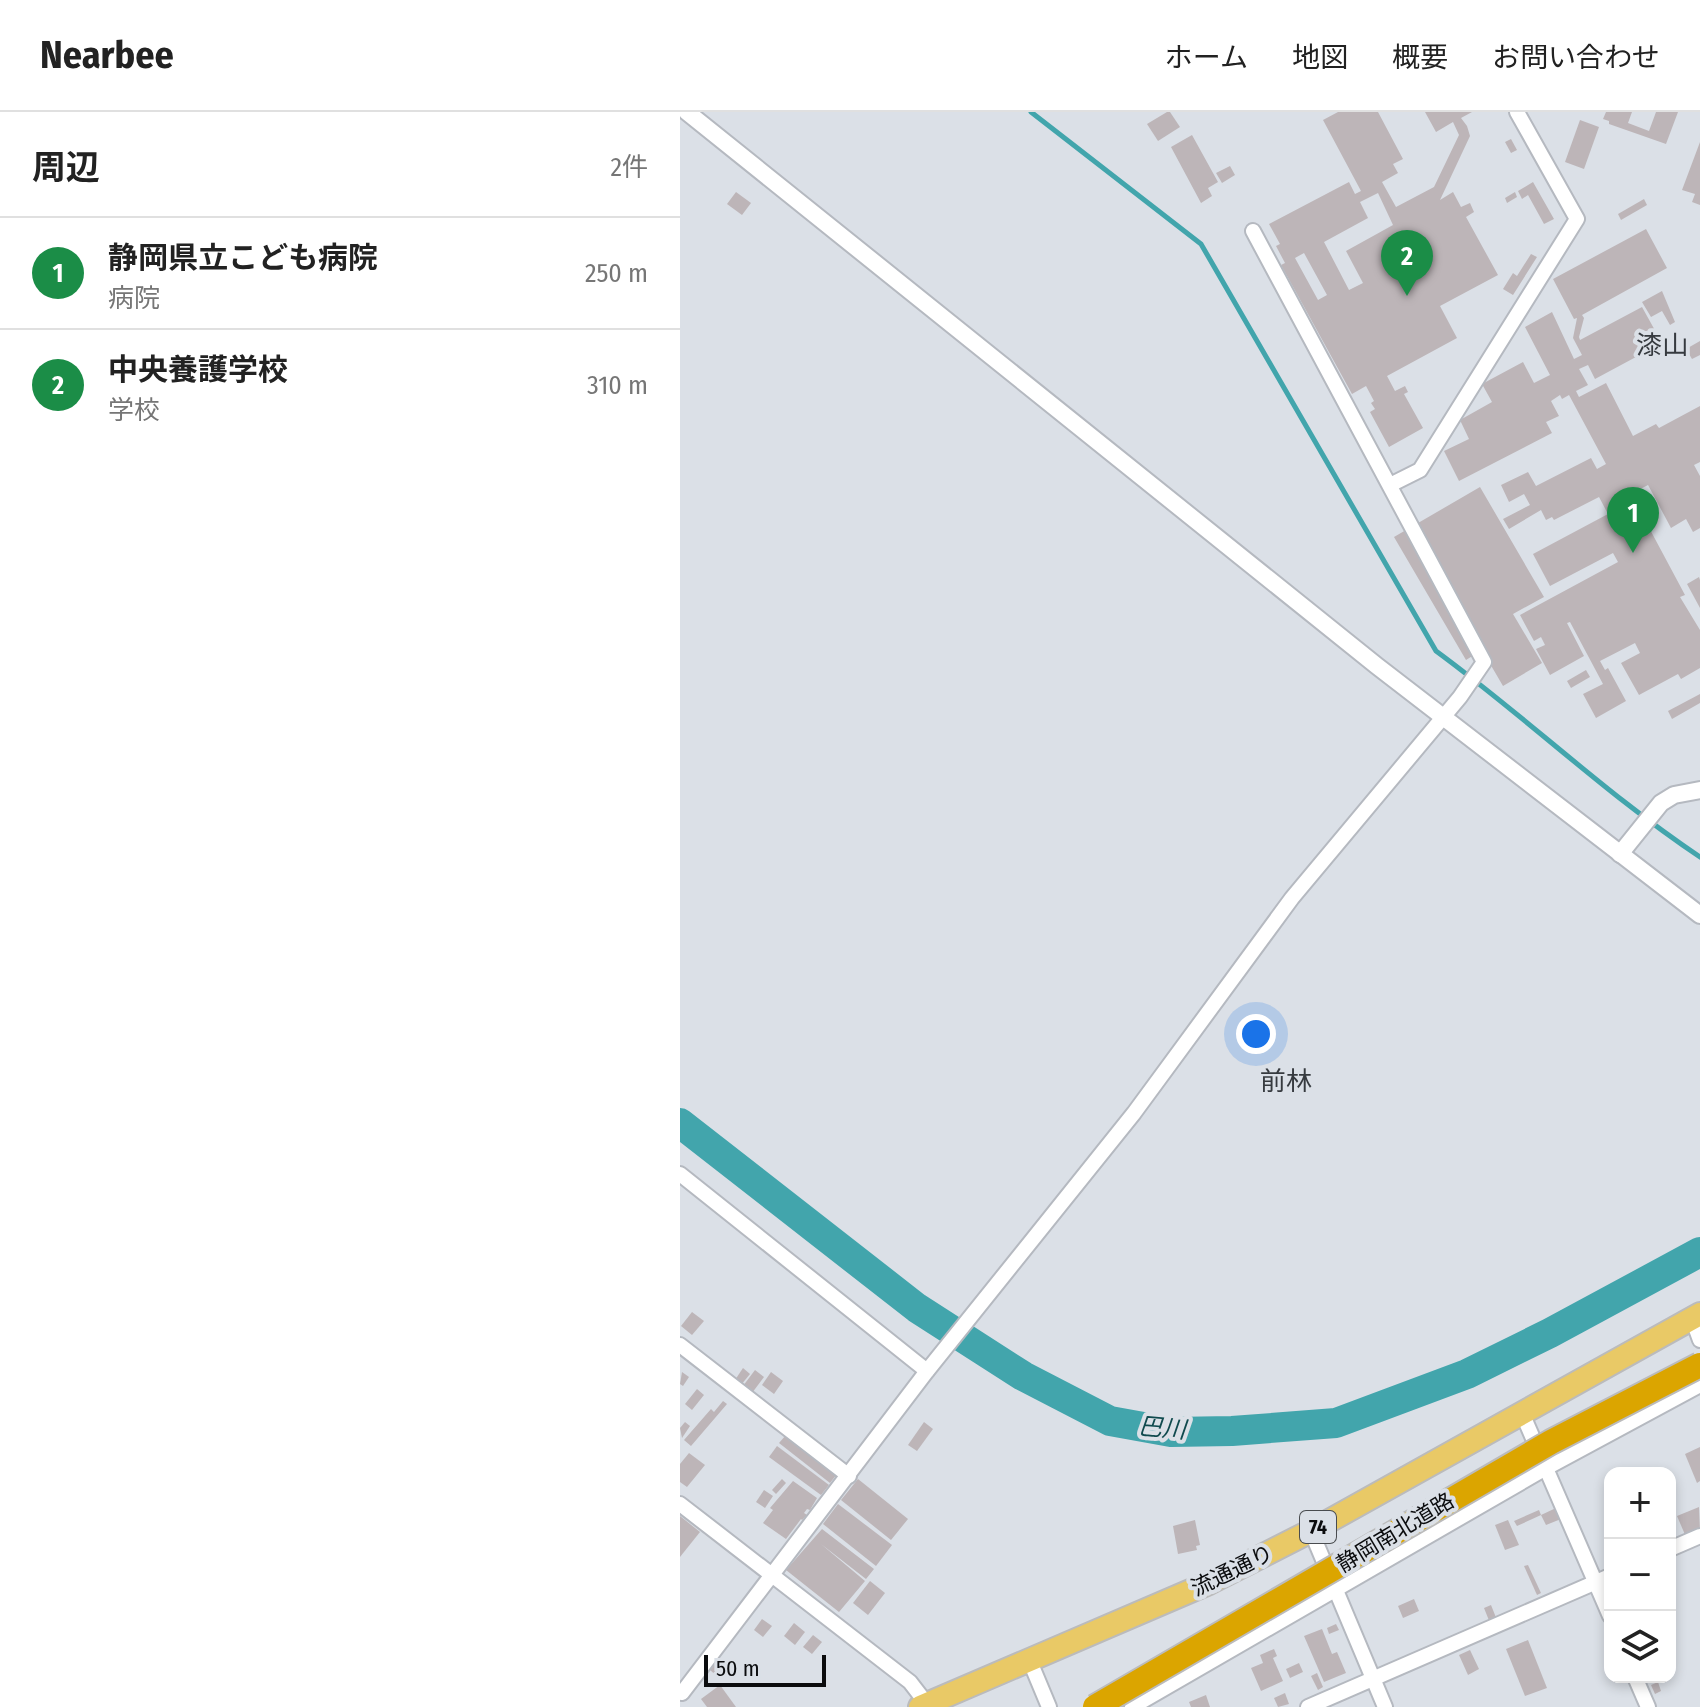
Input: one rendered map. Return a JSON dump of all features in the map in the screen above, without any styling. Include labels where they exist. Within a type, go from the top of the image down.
[{"type":"highway","name":"静岡南北道路","points":[[1095,1707],[1537,1449],[1700,1365]]},
{"type":"highway","name":"静岡南北道路","points":[[1113,1707],[1461,1503],[1607,1422],[1700,1375]]},
{"type":"main road","name":"流通通り","points":[[923,1705],[955,1700],[1029,1659],[1209,1583],[1311,1531],[1696,1316]]},
{"type":"street","points":[[687,112],[1251,566],[1700,915]]},
{"type":"street","points":[[1390,485],[1420,470],[1577,219],[1517,112]]},
{"type":"street","points":[[691,1707],[681,1692],[927,1371],[1134,1113],[1292,898],[1460,697],[1484,662],[1253,231]]},
{"type":"street","points":[[1620,854],[1661,803],[1674,795],[1700,790]]},
{"type":"street","points":[[680,1174],[927,1371]]},
{"type":"street","points":[[1696,1316],[1700,1340]]},
{"type":"street","points":[[680,1345],[849,1476]]},
{"type":"street","points":[[1132,1707],[1546,1468],[1700,1385]]},
{"type":"street","points":[[1522,1413],[1546,1468],[1603,1579],[1609,1611]]},
{"type":"street","points":[[680,1504],[910,1682],[923,1705]]},
{"type":"street","points":[[1311,1531],[1385,1707]]},
{"type":"street","points":[[1676,1546],[1700,1536]]},
{"type":"street","points":[[1308,1707],[1603,1579]]},
{"type":"street","points":[[1029,1659],[1049,1707]]},
{"type":"street","points":[[1638,1683],[1648,1707]]},
{"type":"building","points":[[1167,112],[1180,127],[1158,141],[1147,124]]},
{"type":"building","points":[[1338,112],[1378,112],[1403,159],[1393,164],[1398,173],[1382,182],[1396,207],[1434,187],[1459,135],[1453,122],[1436,132],[1425,112],[1472,112],[1461,118],[1470,136],[1440,200],[1453,192],[1461,207],[1470,203],[1474,212],[1466,217],[1498,275],[1440,306],[1457,338],[1387,376],[1395,391],[1405,386],[1408,392],[1404,394],[1423,428],[1389,447],[1370,412],[1375,409],[1371,403],[1374,401],[1366,386],[1352,394],[1281,265],[1285,263],[1276,246],[1280,244],[1269,224],[1349,182],[1355,194],[1361,191],[1323,120]],"holes":[[[1378,193],[1393,225],[1346,251],[1363,283],[1349,290],[1324,242],[1368,218],[1360,202]],[[1304,253],[1327,295],[1318,300],[1295,258]]]},
{"type":"building","points":[[1606,112],[1632,112],[1628,123],[1649,131],[1656,112],[1678,112],[1666,144],[1609,124],[1603,119]]},
{"type":"building","points":[[1580,120],[1599,127],[1584,169],[1565,162]]},
{"type":"building","points":[[1192,135],[1218,182],[1208,188],[1212,196],[1201,203],[1171,147]]},
{"type":"building","points":[[1511,139],[1517,150],[1511,153],[1505,142]]},
{"type":"building","points":[[1700,142],[1700,205],[1692,202],[1695,194],[1682,190]]},
{"type":"building","points":[[1230,166],[1235,175],[1222,183],[1216,173]]},
{"type":"building","points":[[1533,182],[1554,219],[1544,224],[1528,195],[1522,199],[1518,191]]},
{"type":"building","points":[[736,192],[751,203],[742,215],[727,204]]},
{"type":"building","points":[[1515,192],[1517,197],[1507,203],[1505,198]]},
{"type":"building","points":[[1644,199],[1647,205],[1621,220],[1618,214]]},
{"type":"building","points":[[1646,229],[1667,268],[1582,315],[1579,337],[1580,340],[1642,307],[1662,343],[1595,379],[1588,365],[1579,369],[1588,385],[1576,391],[1579,397],[1606,383],[1633,436],[1656,424],[1659,428],[1700,406],[1700,462],[1694,465],[1700,476],[1700,528],[1693,532],[1686,519],[1671,528],[1648,485],[1631,494],[1685,595],[1680,597],[1700,630],[1700,668],[1681,679],[1678,674],[1639,695],[1621,663],[1640,653],[1635,643],[1600,661],[1605,670],[1608,668],[1626,701],[1596,718],[1583,694],[1603,684],[1570,622],[1567,623],[1584,656],[1550,675],[1536,649],[1545,645],[1541,637],[1534,641],[1520,615],[1618,562],[1613,553],[1550,586],[1533,554],[1608,514],[1599,497],[1554,520],[1552,517],[1546,520],[1541,510],[1509,529],[1503,519],[1530,505],[1524,494],[1509,502],[1501,485],[1528,472],[1536,486],[1591,458],[1597,469],[1606,464],[1569,395],[1562,399],[1560,395],[1551,401],[1559,416],[1546,422],[1552,433],[1459,481],[1444,451],[1469,439],[1460,420],[1492,402],[1482,384],[1523,362],[1534,383],[1550,375],[1525,327],[1552,312],[1574,359],[1582,355],[1573,338],[1577,318],[1574,319],[1553,279]]},
{"type":"building","points":[[1531,254],[1537,257],[1513,295],[1503,289],[1513,273],[1517,276]]},
{"type":"building","points":[[1662,291],[1675,322],[1670,325],[1662,311],[1651,317],[1642,302]]},
{"type":"building","points":[[1700,341],[1700,355],[1692,359],[1686,349]]},
{"type":"building","points":[[1480,487],[1544,597],[1513,614],[1542,663],[1503,686],[1482,650],[1466,660],[1394,537]]},
{"type":"building","points":[[1699,577],[1700,580],[1700,608],[1687,584]]},
{"type":"building","points":[[1586,670],[1590,677],[1571,688],[1567,681]]},
{"type":"building","points":[[1700,694],[1700,703],[1672,719],[1668,711]]},
{"type":"building","points":[[692,1312],[704,1321],[692,1335],[681,1326]]},
{"type":"building","points":[[743,1368],[750,1374],[741,1385],[735,1380]]},
{"type":"building","points":[[755,1370],[764,1377],[752,1393],[743,1386]]},
{"type":"building","points":[[682,1372],[689,1377],[683,1386],[680,1384]]},
{"type":"building","points":[[771,1372],[783,1381],[774,1394],[762,1385]]},
{"type":"building","points":[[697,1389],[704,1395],[692,1410],[685,1404]]},
{"type":"building","points":[[723,1401],[727,1404],[691,1446],[684,1440],[711,1409],[714,1412]]},
{"type":"building","points":[[685,1422],[690,1426],[682,1438],[680,1428]]},
{"type":"building","points":[[924,1422],[933,1429],[917,1451],[908,1445]]},
{"type":"building","points":[[786,1435],[837,1474],[830,1483],[779,1443]]},
{"type":"building","points":[[777,1446],[829,1485],[821,1495],[769,1457]]},
{"type":"building","points":[[1700,1447],[1700,1481],[1697,1483],[1685,1454]]},
{"type":"building","points":[[689,1453],[705,1465],[687,1487],[680,1482],[680,1464]]},
{"type":"building","points":[[782,1479],[786,1483],[776,1494],[772,1490]]},
{"type":"building","points":[[858,1479],[908,1519],[891,1540],[841,1500]]},
{"type":"building","points":[[793,1481],[817,1498],[786,1539],[763,1523],[773,1510],[770,1508]]},
{"type":"building","points":[[764,1490],[773,1496],[765,1508],[756,1502]]},
{"type":"building","points":[[838,1504],[892,1545],[876,1566],[823,1524]]},
{"type":"building","points":[[1699,1507],[1700,1531],[1686,1537],[1677,1516]]},
{"type":"building","points":[[1556,1508],[1561,1519],[1546,1525],[1541,1515]]},
{"type":"building","points":[[1539,1510],[1541,1515],[1517,1526],[1514,1521]]},
{"type":"building","points":[[680,1516],[700,1532],[680,1557]]},
{"type":"building","points":[[1195,1520],[1200,1545],[1196,1546],[1197,1550],[1178,1554],[1173,1526]]},
{"type":"building","points":[[1508,1520],[1519,1545],[1505,1550],[1495,1525]]},
{"type":"building","points":[[822,1529],[874,1569],[866,1579],[821,1544],[865,1581],[839,1612],[786,1570]]},
{"type":"building","points":[[1528,1565],[1541,1593],[1537,1595],[1524,1566]]},
{"type":"building","points":[[870,1581],[885,1593],[868,1615],[853,1603]]},
{"type":"building","points":[[1414,1599],[1419,1611],[1403,1618],[1398,1606]]},
{"type":"building","points":[[1491,1605],[1497,1620],[1490,1623],[1484,1608]]},
{"type":"building","points":[[762,1619],[772,1626],[763,1637],[754,1630]]},
{"type":"building","points":[[794,1623],[805,1632],[795,1645],[784,1636]]},
{"type":"building","points":[[1336,1624],[1339,1630],[1329,1634],[1327,1628]]},
{"type":"building","points":[[1322,1629],[1332,1654],[1337,1652],[1346,1673],[1324,1682],[1304,1636]]},
{"type":"building","points":[[813,1635],[822,1642],[812,1654],[803,1647]]},
{"type":"building","points":[[1528,1640],[1547,1688],[1525,1696],[1506,1649]]},
{"type":"building","points":[[1274,1649],[1277,1656],[1273,1658],[1283,1681],[1261,1691],[1251,1668],[1263,1663],[1260,1655]]},
{"type":"building","points":[[1470,1650],[1479,1669],[1468,1675],[1459,1655]]},
{"type":"building","points":[[717,1662],[727,1670],[720,1679],[710,1670]]},
{"type":"building","points":[[1299,1663],[1303,1672],[1290,1678],[1286,1669]]},
{"type":"building","points":[[1317,1673],[1323,1687],[1318,1690],[1311,1676]]},
{"type":"building","points":[[1658,1683],[1661,1691],[1655,1694],[1651,1685]]},
{"type":"building","points":[[720,1685],[736,1707],[707,1707],[701,1699]]},
{"type":"building","points":[[1285,1693],[1289,1704],[1278,1707],[1274,1698]]},
{"type":"building","points":[[1206,1695],[1210,1707],[1191,1707],[1189,1702]]},
{"type":"waterway","points":[[1031,112],[1201,244],[1436,651],[1632,808],[1700,857]]},
{"type":"waterway","name":"巴川","points":[[680,1123],[917,1308],[1023,1376],[1110,1421],[1171,1432],[1336,1423],[1467,1374],[1700,1252]]},
{"type":"place","name":"中央養護学校","points":[[1407,296]]},
{"type":"place","name":"静岡県立こども病院","points":[[1633,553]]},
{"type":"district","name":"漆山","points":[[1662,345]]},
{"type":"district","name":"前林","points":[[1286,1081]]}]
